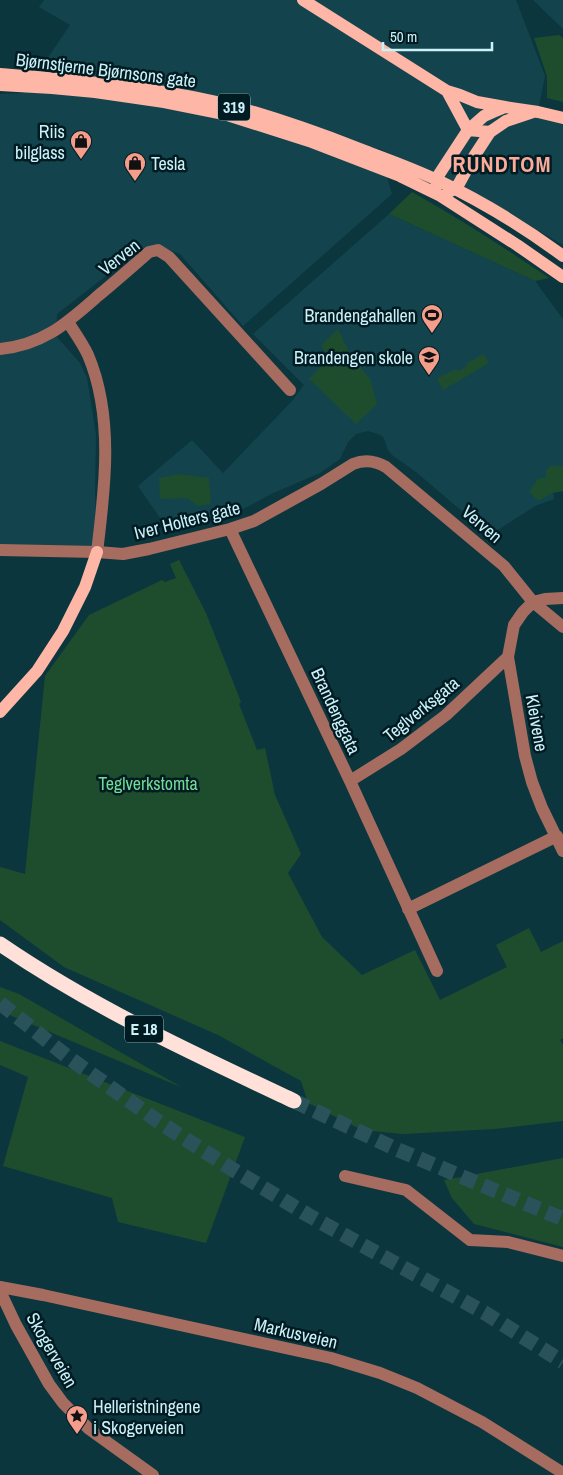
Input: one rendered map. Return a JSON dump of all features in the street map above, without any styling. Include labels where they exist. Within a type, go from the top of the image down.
[{"type":"highway","name":"E 18","points":[[0,944],[52,978],[134,1023],[189,1052],[294,1101]]},
{"type":"main road","points":[[303,0],[447,91],[460,94],[477,102],[535,111],[563,118]]},
{"type":"main road","name":"Bjørnstjerne Bjørnsons gate","points":[[0,74],[136,88],[216,102],[310,130],[436,179],[536,236],[563,256]]},
{"type":"main road","name":"Bjørnstjerne Bjørnsons gate","points":[[0,85],[95,92],[164,102],[224,114],[309,140],[400,176],[438,195]]},
{"type":"main road","points":[[447,91],[468,130]]},
{"type":"main road","points":[[477,102],[490,132]]},
{"type":"main road","points":[[505,107],[484,116],[468,130],[436,179],[438,195],[456,189],[490,132],[506,121],[535,111]]},
{"type":"main road","points":[[468,130],[490,132]]},
{"type":"main road","name":"319","points":[[438,195],[563,277]]},
{"type":"main road","points":[[0,712],[36,671],[62,631],[85,587],[97,552]]},
{"type":"street","name":"Verven","points":[[0,349],[12,348],[50,334],[68,322],[149,252],[158,250],[169,257],[290,390]]},
{"type":"street","points":[[68,322],[88,354],[98,387],[101,407],[106,461],[102,517],[97,552]]},
{"type":"street","name":"Verven","points":[[368,461],[378,462],[386,467],[504,566],[532,602],[563,628]]},
{"type":"street","name":"Iver Holters gate","points":[[0,550],[118,554],[134,552],[230,529],[254,521],[355,463],[368,461]]},
{"type":"street","name":"Brandenggata","points":[[230,529],[350,780],[437,972]]},
{"type":"street","points":[[532,602],[563,598]]},
{"type":"street","name":"Kleivene","points":[[532,602],[514,625],[508,657],[525,756],[532,782],[542,808],[563,850]]},
{"type":"street","name":"Teglverksgata","points":[[350,780],[402,749],[446,715],[508,657]]},
{"type":"street","points":[[408,909],[557,836]]},
{"type":"street","points":[[344,1176],[406,1190],[470,1240],[508,1242],[563,1256]]},
{"type":"street","name":"Markusveien","points":[[0,1287],[330,1358],[380,1372],[417,1388],[482,1422],[563,1473]]},
{"type":"street","name":"Skogerveien","points":[[0,1291],[48,1384],[63,1403],[89,1429],[152,1475]]},
{"type":"shaded area","points":[[44,0],[516,0],[545,76],[538,111],[563,118],[563,245],[491,203],[378,148],[392,194],[243,326],[180,254],[159,246],[139,250],[57,314],[56,336],[80,363],[87,378],[96,435],[97,552],[0,550],[0,94],[24,93],[70,25],[39,7]]},
{"type":"shaded area","points":[[533,0],[563,0],[563,29]]},
{"type":"shaded area","name":"Brandengen skole","points":[[389,214],[535,281],[563,319],[563,491],[553,493],[554,499],[535,506],[490,535],[416,472],[392,455],[381,435],[368,431],[356,434],[348,442],[340,459],[320,473],[230,514],[204,519],[169,531],[138,486],[192,440],[223,473],[292,401],[304,385],[253,334]]},
{"type":"green space","points":[[559,35],[563,38],[563,102],[547,98],[547,76],[534,38]]},
{"type":"green space","points":[[412,192],[482,234],[549,278],[535,281],[389,214]]},
{"type":"green space","points":[[338,329],[351,356],[370,379],[377,404],[356,424],[309,379],[329,359],[321,345]]},
{"type":"green space","points":[[484,354],[489,363],[443,390],[437,379],[455,369],[459,371],[465,368],[467,363]]},
{"type":"green space","points":[[551,466],[563,466],[563,491],[552,493],[539,501],[529,492],[538,479],[546,477],[546,470]]},
{"type":"green space","points":[[179,474],[209,478],[211,504],[198,506],[187,498],[160,499],[159,478]]},
{"type":"green space","name":"Teglverkstomta","points":[[179,560],[206,613],[241,702],[239,704],[257,750],[265,748],[275,795],[301,854],[288,873],[322,937],[362,975],[415,950],[440,1000],[507,967],[496,945],[529,928],[541,952],[563,941],[563,1038],[560,1040],[563,1045],[563,1121],[494,1129],[403,1134],[362,1130],[308,1103],[301,1081],[218,1035],[64,967],[0,920],[0,867],[25,874],[45,676],[89,615],[162,580],[165,582],[176,578],[170,564]]},
{"type":"green space","points":[[0,987],[19,994],[183,1088],[0,1011]]},
{"type":"green space","points":[[0,1041],[245,1137],[206,1243],[118,1222],[112,1198],[3,1166],[28,1077],[0,1065]]},
{"type":"green space","points":[[563,1158],[563,1247],[474,1224],[452,1198],[444,1180]]},
{"type":"tunnel","points":[[0,1003],[69,1058],[159,1122],[232,1169],[308,1215],[485,1313],[563,1362]]},
{"type":"tunnel","points":[[294,1101],[396,1149],[563,1219]]},
{"type":"place","name":"Riis bilglass","points":[[81,160]]},
{"type":"place","name":"Tesla","points":[[135,182]]},
{"type":"place","name":"Brandengahallen","points":[[432,334]]},
{"type":"place","name":"Brandengen skole","points":[[429,376]]},
{"type":"place","name":"Helleristningene i Skogerveien","points":[[77,1435]]},
{"type":"district","name":"RUNDTOM","points":[[502,164]]}]
